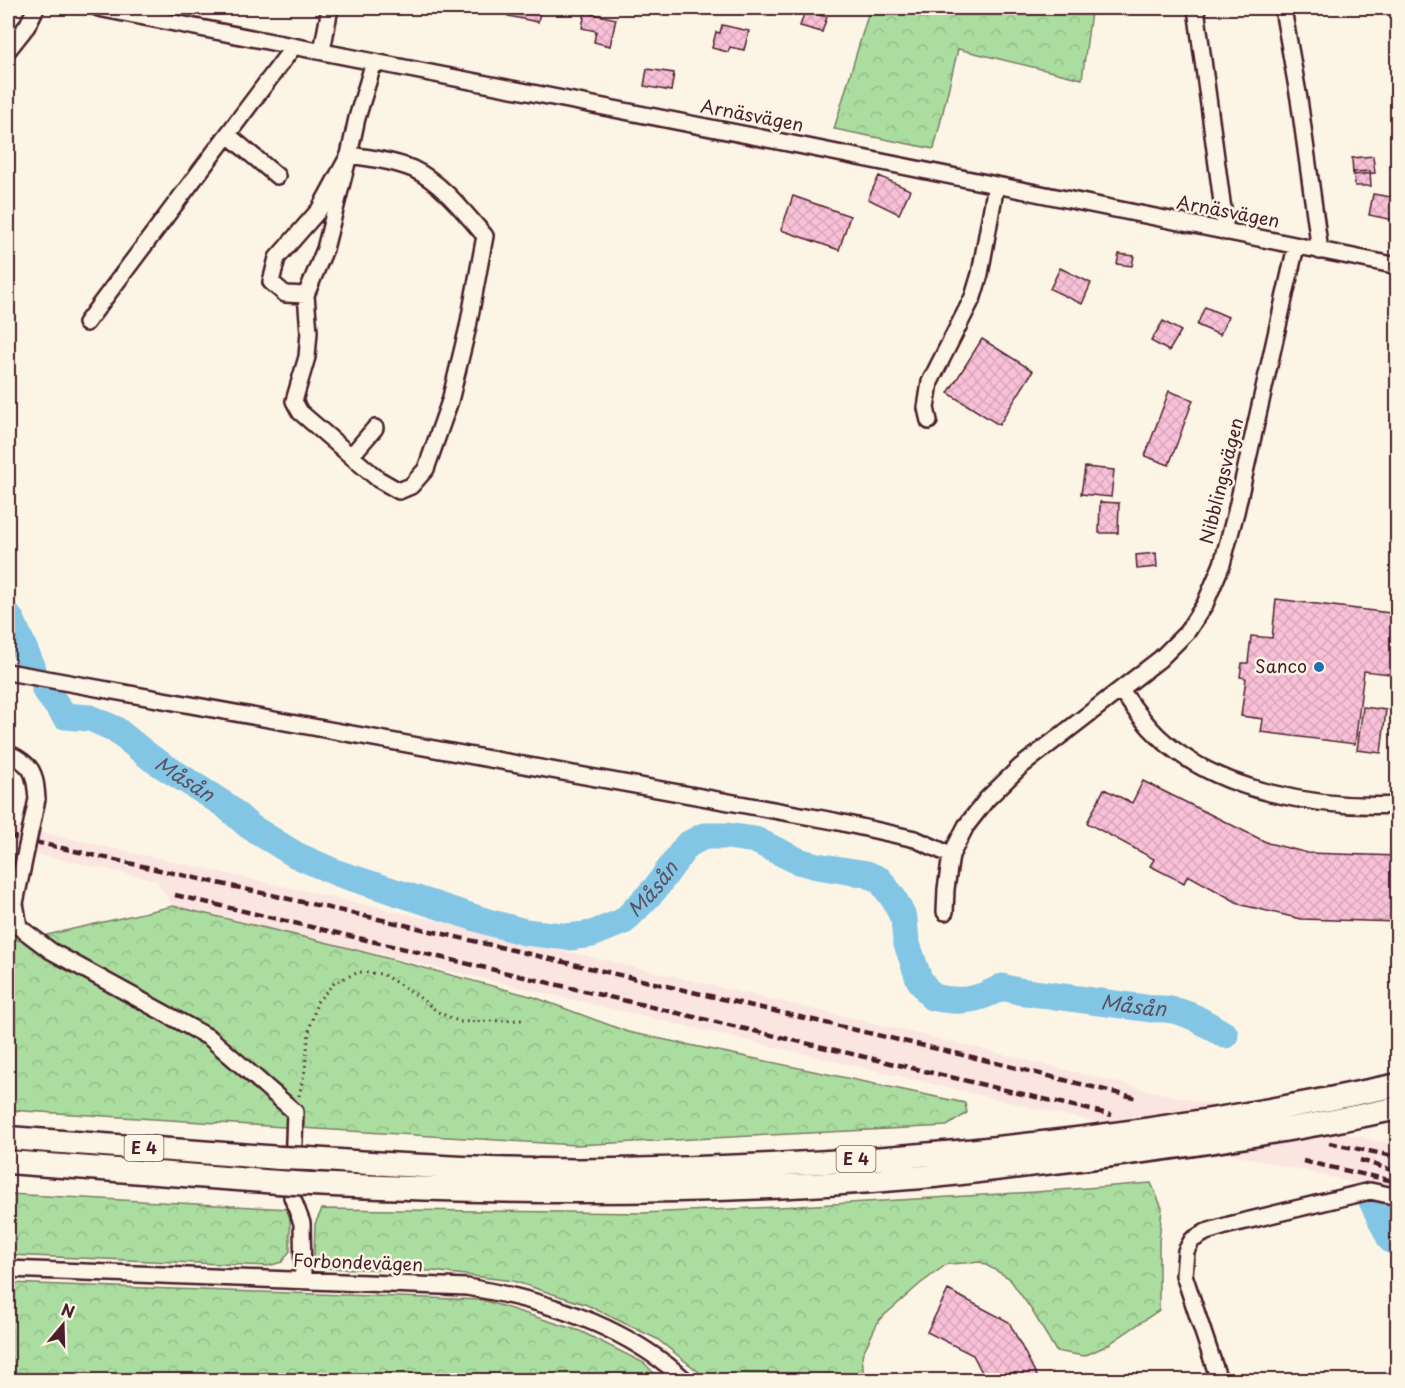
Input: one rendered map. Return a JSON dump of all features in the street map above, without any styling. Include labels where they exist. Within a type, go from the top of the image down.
[{"type":"highway","name":"E 4","points":[[8,1138],[420,1166],[616,1170],[746,1166],[907,1156],[1113,1134],[1241,1115],[1398,1085]]},
{"type":"highway","name":"E 4","points":[[8,1162],[311,1184],[503,1192],[746,1188],[909,1178],[1126,1154],[1265,1133],[1398,1108]]},
{"type":"street","points":[[8,50],[27,26],[36,8]]},
{"type":"street","name":"Arnäsvägen","points":[[98,8],[1398,266]]},
{"type":"street","points":[[322,51],[330,8]]},
{"type":"street","points":[[1196,8],[1226,232]]},
{"type":"street","points":[[1283,9],[1299,99],[1320,250]]},
{"type":"street","points":[[86,323],[294,46]]},
{"type":"street","points":[[349,155],[383,160],[415,170],[446,192],[485,236],[468,327],[455,380],[426,470],[411,486],[399,490],[378,479],[300,412],[294,401],[307,357],[309,332],[306,295],[325,249],[357,118],[374,62]]},
{"type":"street","points":[[228,135],[277,176]]},
{"type":"street","points":[[306,295],[285,294],[271,282],[277,258],[319,210],[349,155]]},
{"type":"street","points":[[929,421],[926,408],[928,388],[973,297],[980,274],[996,185]]},
{"type":"street","name":"Nibblingsvägen","points":[[945,912],[951,855],[966,826],[987,799],[1020,767],[1160,659],[1187,632],[1205,604],[1222,564],[1236,512],[1296,246]]},
{"type":"street","points":[[351,456],[375,428]]},
{"type":"street","points":[[8,672],[834,822],[915,839],[951,855]]},
{"type":"street","points":[[1121,690],[1143,722],[1161,739],[1184,756],[1223,777],[1282,797],[1333,804],[1398,805]]},
{"type":"street","points":[[8,753],[21,759],[35,776],[37,799],[15,903],[13,926],[51,951],[210,1038],[295,1112],[292,1197],[302,1224],[303,1281]]},
{"type":"street","points":[[1219,1380],[1184,1275],[1186,1251],[1192,1240],[1206,1232],[1229,1225],[1370,1191],[1398,1197]]},
{"type":"street","name":"Forbondevägen","points":[[8,1269],[467,1287],[500,1292],[536,1302],[608,1329],[643,1349],[685,1380]]},
{"type":"path","points":[[295,1112],[305,1070],[309,1031],[317,1002],[335,982],[359,972],[382,975],[412,992],[438,1012],[460,1022],[524,1020]]},
{"type":"shaded area","points":[[8,825],[408,914],[1139,1088],[1397,1145],[1397,1193],[173,906],[156,880],[8,848]]},
{"type":"green space","points":[[870,8],[1084,8],[1091,12],[1082,79],[958,49],[934,149],[834,129]]},
{"type":"green space","points":[[173,906],[341,946],[534,997],[628,1032],[965,1103],[967,1113],[947,1126],[576,1145],[8,1110],[8,937],[21,941]]},
{"type":"green space","points":[[1151,1183],[1162,1208],[1159,1242],[1159,1310],[1106,1346],[1084,1356],[1056,1351],[1009,1278],[981,1262],[947,1264],[879,1320],[862,1355],[864,1380],[709,1380],[657,1339],[587,1305],[513,1281],[433,1271],[324,1268],[314,1257],[315,1224],[322,1209],[643,1213],[799,1206]]},
{"type":"green space","points":[[8,1194],[290,1209],[290,1251],[282,1262],[268,1266],[8,1255]]},
{"type":"green space","points":[[8,1283],[483,1300],[580,1331],[644,1363],[661,1380],[8,1380]]},
{"type":"building","points":[[510,8],[541,8],[538,22],[508,16]]},
{"type":"building","points":[[805,11],[827,17],[822,32],[800,26]]},
{"type":"building","points":[[585,12],[616,19],[610,46],[594,42],[596,31],[582,28]]},
{"type":"building","points":[[722,25],[749,31],[744,50],[730,47],[728,52],[712,48],[716,32],[720,33]]},
{"type":"building","points":[[647,69],[674,73],[671,91],[644,86]]},
{"type":"building","points":[[1373,156],[1375,173],[1353,175],[1352,158]]},
{"type":"building","points":[[1370,171],[1371,186],[1355,186],[1354,172]]},
{"type":"building","points":[[879,176],[910,190],[899,214],[868,199]]},
{"type":"building","points":[[1373,194],[1398,198],[1394,220],[1369,215]]},
{"type":"building","points":[[793,196],[850,216],[839,250],[781,230]]},
{"type":"building","points":[[1119,254],[1134,256],[1132,266],[1117,264]]},
{"type":"building","points":[[1060,268],[1091,283],[1082,304],[1050,289]]},
{"type":"building","points":[[1205,307],[1228,317],[1220,335],[1197,325]]},
{"type":"building","points":[[1163,321],[1181,331],[1169,351],[1151,341]]},
{"type":"building","points":[[982,339],[1033,371],[999,425],[948,393]]},
{"type":"building","points":[[1169,391],[1193,400],[1169,465],[1145,456]]},
{"type":"building","points":[[1085,467],[1114,470],[1111,497],[1081,494]]},
{"type":"building","points":[[1100,502],[1119,503],[1118,533],[1099,533]]},
{"type":"building","points":[[1156,553],[1157,567],[1137,569],[1136,555]]},
{"type":"building","name":"Sanco","points":[[1276,599],[1398,614],[1398,675],[1364,671],[1355,744],[1261,732],[1263,719],[1241,716],[1246,678],[1240,677],[1242,663],[1248,663],[1251,636],[1272,638]]},
{"type":"building","points":[[1363,707],[1386,710],[1381,753],[1357,750]]},
{"type":"building","points":[[1143,781],[1268,843],[1308,853],[1398,856],[1398,922],[1301,919],[1242,905],[1188,875],[1184,883],[1150,866],[1154,859],[1087,823],[1104,789],[1132,803]]},
{"type":"building","points":[[948,1290],[1009,1322],[1039,1380],[986,1380],[973,1355],[927,1332]]},
{"type":"waterway","name":"Måsån","points":[[8,616],[32,667]]},
{"type":"waterway","name":"Måsån","points":[[45,690],[65,716],[90,718],[115,729],[151,758],[225,805],[249,826],[296,855],[337,873],[488,922],[525,932],[569,937],[592,934],[624,921],[655,889],[687,845],[704,836],[755,840],[798,861],[867,874],[880,880],[894,899],[904,919],[906,941],[919,979],[932,997],[951,1000],[976,998],[1002,987],[1182,1012],[1225,1035]]},
{"type":"waterway","name":"Måsån","points":[[1371,1199],[1391,1240],[1398,1244]]},
{"type":"railway","points":[[8,836],[405,925],[976,1058],[1137,1098]]},
{"type":"railway","points":[[175,895],[1112,1115]]},
{"type":"railway","points":[[1329,1143],[1398,1157]]},
{"type":"railway","points":[[1360,1160],[1398,1172]]},
{"type":"railway","points":[[1303,1161],[1398,1182]]},
{"type":"place","name":"Sanco","points":[[1319,667]]}]
